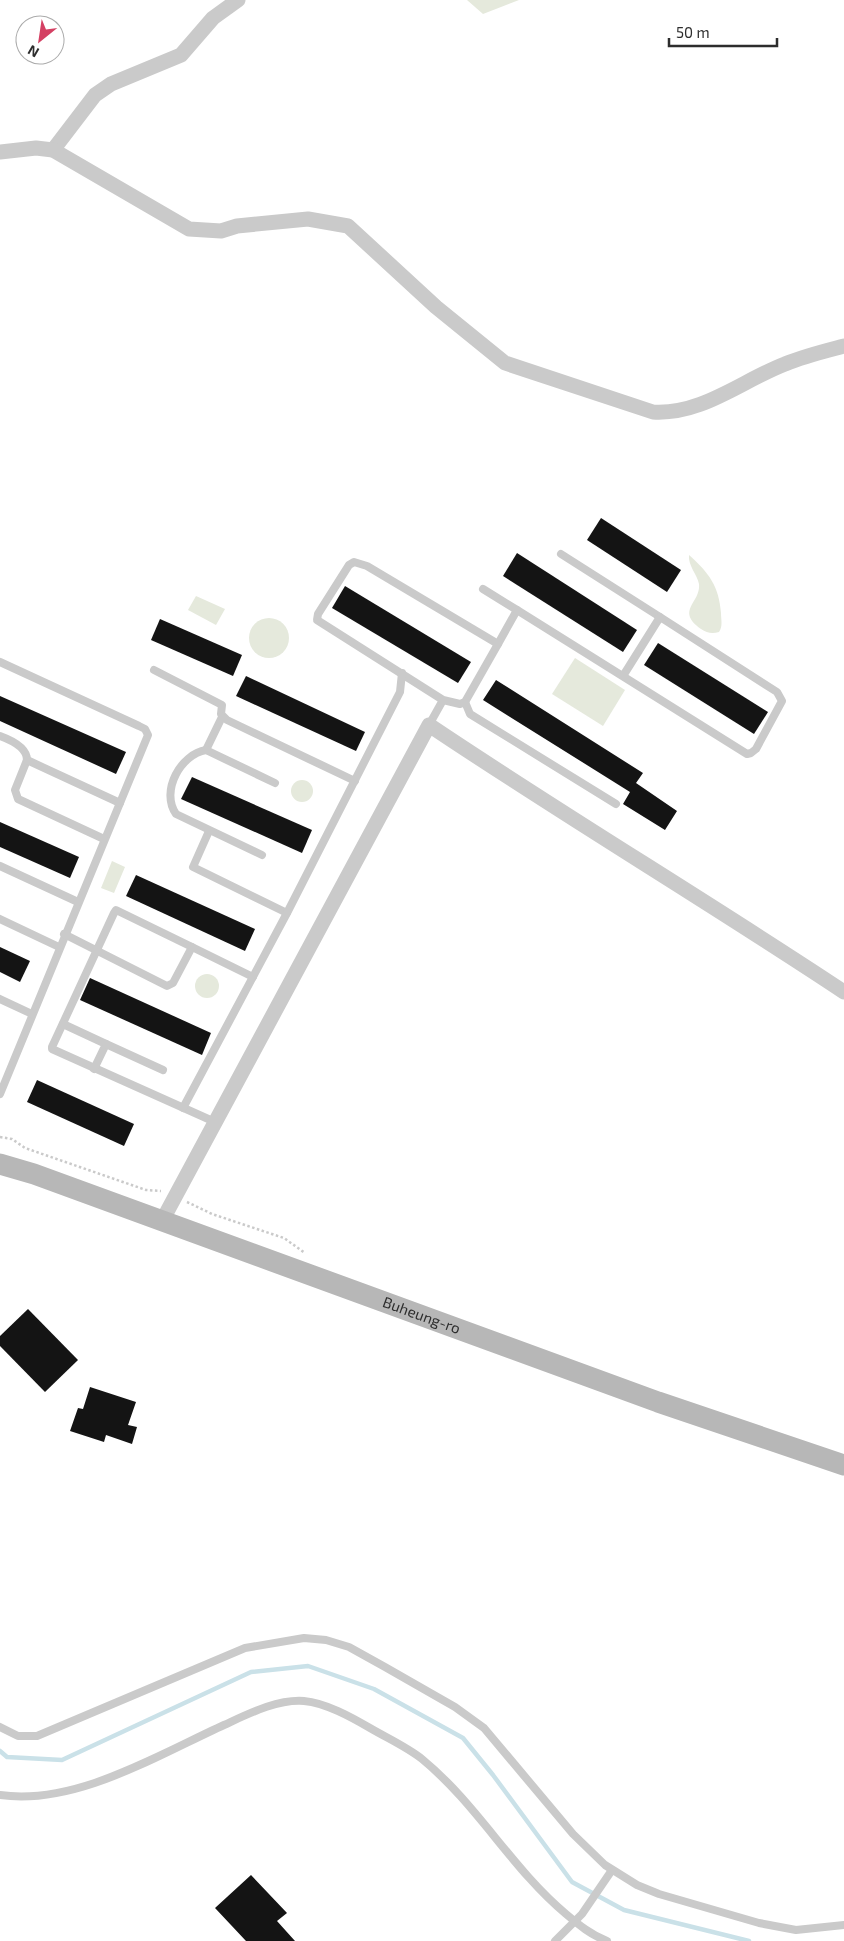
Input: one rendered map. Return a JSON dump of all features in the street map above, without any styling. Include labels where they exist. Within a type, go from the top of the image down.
[{"type":"main road","name":"Buheung-ro","points":[[0,1164],[34,1174],[658,1402],[844,1465]]},
{"type":"street","points":[[53,150],[95,95],[111,84],[181,55],[212,18],[238,0]]},
{"type":"street","points":[[0,152],[36,148],[53,150],[189,229],[220,232],[237,226],[308,219],[348,226],[436,306],[505,363],[652,412],[668,413],[692,409],[785,363],[844,346]]},
{"type":"street","points":[[162,1221],[428,725],[534,796],[658,872],[844,992]]},
{"type":"lane","points":[[483,589],[743,752],[751,753],[756,748],[780,705],[782,698],[780,695],[561,554]]},
{"type":"lane","points":[[498,644],[367,566],[354,562],[346,569],[318,614],[317,620],[443,700],[460,704],[465,702],[498,644],[517,610]]},
{"type":"lane","points":[[623,676],[660,617]]},
{"type":"lane","points":[[0,662],[147,732],[148,736],[64,934],[0,1094]]},
{"type":"lane","points":[[154,670],[222,705],[220,712],[222,717],[206,750]]},
{"type":"lane","points":[[183,1108],[287,913],[400,692],[402,673]]},
{"type":"lane","points":[[428,725],[443,700]]},
{"type":"lane","points":[[465,702],[470,714],[616,804]]},
{"type":"lane","points":[[222,717],[354,781]]},
{"type":"lane","points":[[0,736],[22,748],[27,755],[27,760],[15,790],[18,799],[104,839]]},
{"type":"lane","points":[[262,856],[176,814],[170,797],[173,784],[185,760],[196,752],[206,750],[275,783]]},
{"type":"lane","points":[[27,760],[120,803]]},
{"type":"lane","points":[[209,830],[192,867],[287,913]]},
{"type":"lane","points":[[0,866],[78,902]]},
{"type":"lane","points":[[216,1122],[52,1051],[114,913],[118,910],[253,977]]},
{"type":"lane","points":[[0,919],[59,947]]},
{"type":"lane","points":[[64,934],[167,986],[173,983],[192,947]]},
{"type":"lane","points":[[0,999],[32,1014]]},
{"type":"lane","points":[[63,1024],[162,1070]]},
{"type":"lane","points":[[94,1069],[106,1044]]},
{"type":"lane","points":[[0,1727],[18,1736],[36,1736],[245,1648],[304,1638],[326,1640],[349,1648],[393,1671],[456,1707],[484,1728],[573,1834],[605,1865],[637,1886],[759,1924],[796,1930],[844,1925]]},
{"type":"lane","points":[[0,1795],[18,1797],[51,1794],[88,1784],[137,1766],[249,1714],[283,1703],[304,1701],[350,1717],[421,1758],[468,1806],[546,1897],[594,1936],[607,1941]]},
{"type":"lane","points":[[555,1941],[582,1914],[612,1870]]},
{"type":"path","points":[[0,1137],[12,1140],[25,1148],[137,1186],[157,1190],[212,1214],[284,1238],[311,1257]]},
{"type":"shaded area","points":[[467,0],[519,0],[483,14]]},
{"type":"shaded area","points":[[689,555],[707,574],[718,595],[721,613],[719,632],[712,633],[703,630],[690,617],[689,611],[699,591],[699,584],[690,563]]},
{"type":"shaded area","points":[[196,596],[225,609],[216,625],[188,610]]},
{"type":"shaded area","points":[[269,618],[283,624],[289,638],[283,652],[269,658],[255,652],[249,638],[255,624]]},
{"type":"shaded area","points":[[575,658],[625,690],[603,726],[552,694]]},
{"type":"shaded area","points":[[302,780],[310,783],[313,791],[310,799],[302,802],[294,799],[291,791],[294,783]]},
{"type":"shaded area","points":[[112,861],[125,867],[114,893],[101,888]]},
{"type":"shaded area","points":[[207,974],[216,977],[219,986],[216,995],[207,998],[198,995],[195,986],[198,977]]},
{"type":"building","points":[[601,518],[681,570],[667,592],[587,540]]},
{"type":"building","points":[[517,553],[637,630],[623,652],[503,576]]},
{"type":"building","points":[[345,586],[471,662],[458,683],[332,608]]},
{"type":"building","points":[[160,619],[242,655],[233,676],[151,640]]},
{"type":"building","points":[[658,643],[768,712],[754,734],[644,665]]},
{"type":"building","points":[[246,676],[365,732],[356,751],[236,696]]},
{"type":"building","points":[[496,680],[643,773],[636,783],[677,811],[665,830],[623,804],[630,792],[483,700]]},
{"type":"building","points":[[0,696],[126,752],[116,774],[0,721]]},
{"type":"building","points":[[192,777],[312,830],[302,853],[181,799]]},
{"type":"building","points":[[0,822],[79,857],[70,878],[0,847]]},
{"type":"building","points":[[136,875],[255,929],[245,951],[126,896]]},
{"type":"building","points":[[0,947],[30,961],[20,982],[0,972]]},
{"type":"building","points":[[90,978],[211,1033],[202,1055],[80,1000]]},
{"type":"building","points":[[37,1080],[134,1124],[124,1146],[27,1102]]},
{"type":"building","points":[[28,1309],[78,1360],[45,1392],[0,1346],[0,1336]]},
{"type":"building","points":[[90,1387],[136,1402],[128,1425],[137,1427],[132,1444],[106,1435],[104,1442],[70,1431],[78,1408],[83,1409]]},
{"type":"building","points":[[251,1875],[287,1913],[277,1921],[295,1941],[246,1941],[215,1908]]},
{"type":"waterway","points":[[0,1751],[7,1757],[62,1760],[251,1672],[308,1666],[374,1689],[463,1738],[493,1775],[572,1882],[624,1910],[749,1941]]}]
